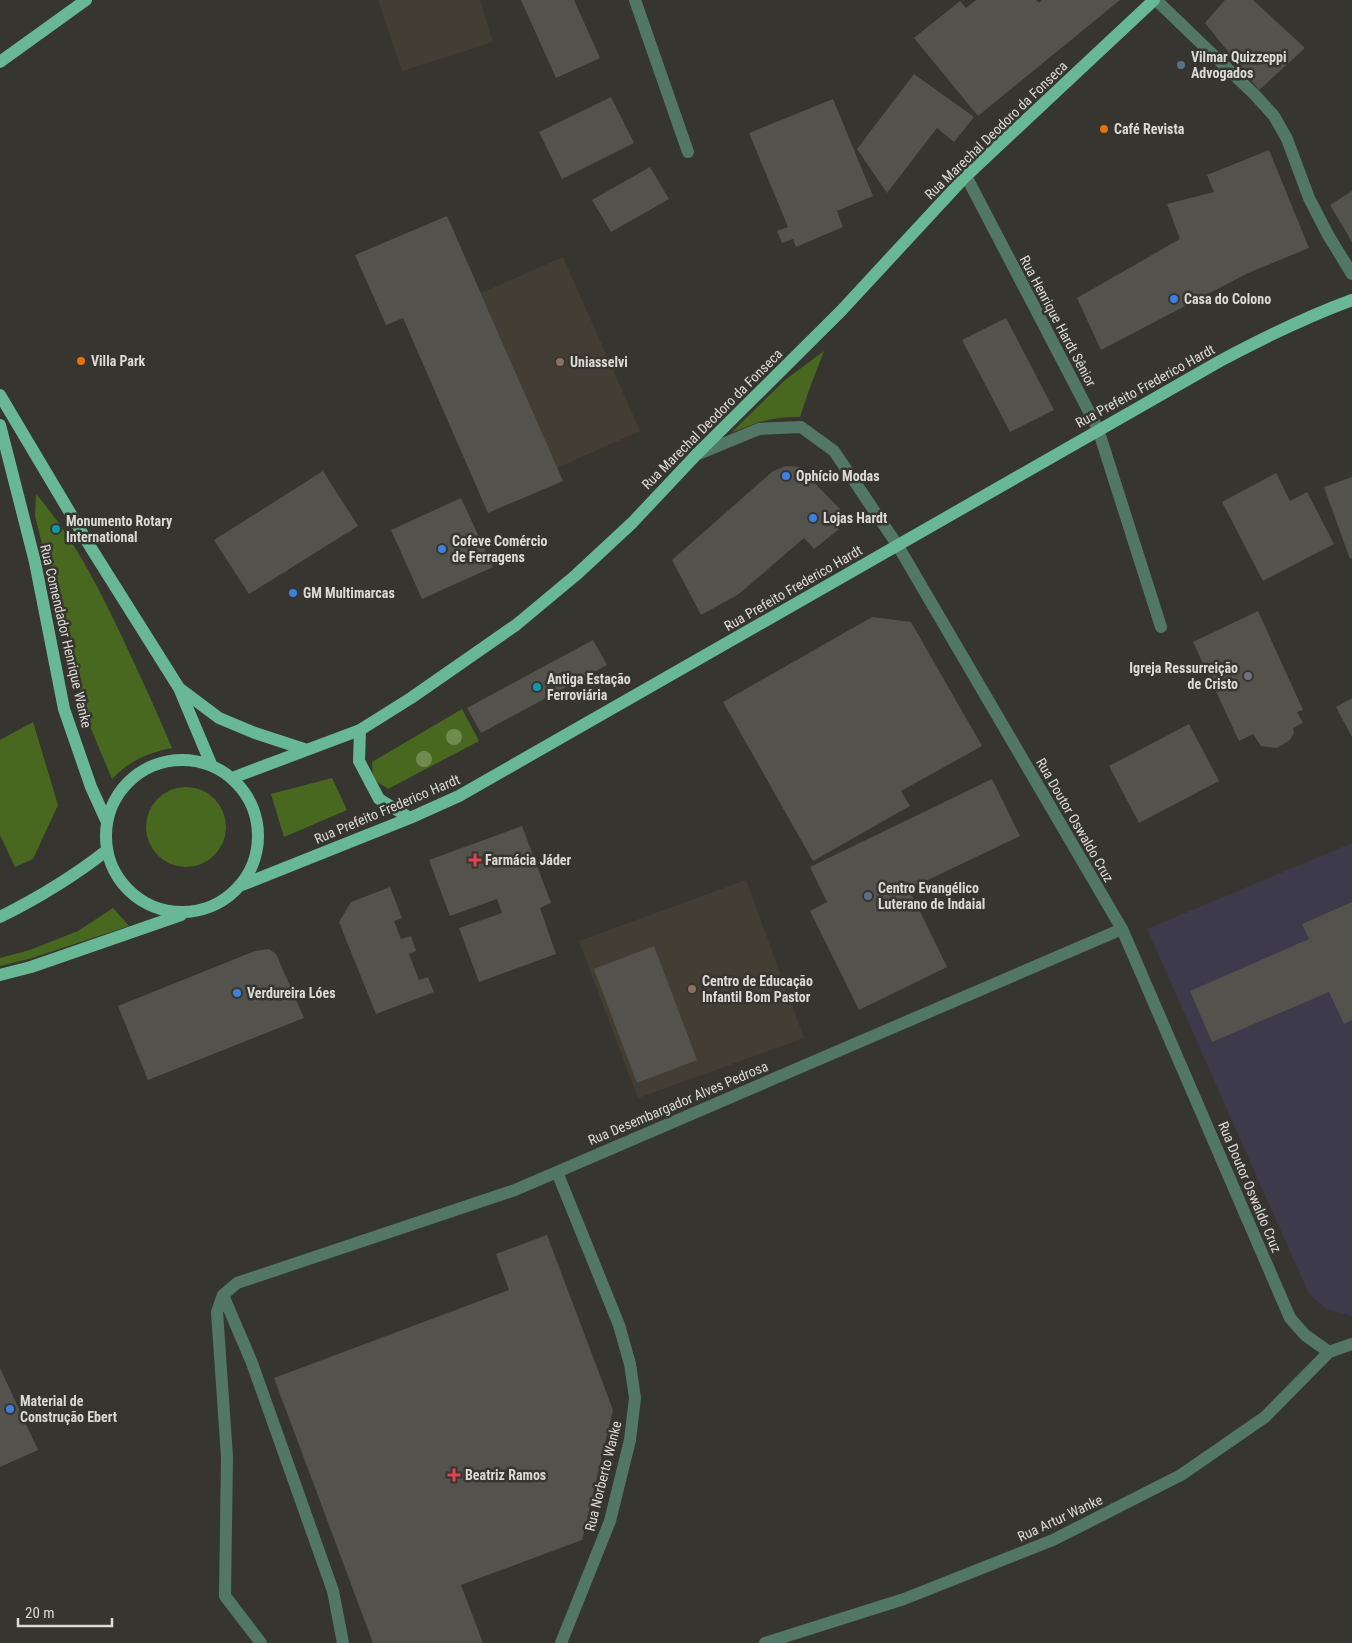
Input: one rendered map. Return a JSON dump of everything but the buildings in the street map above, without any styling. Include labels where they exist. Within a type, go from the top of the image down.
[{"type":"main road","points":[[0,62],[86,0]]},
{"type":"main road","name":"Rua Marechal Deodoro da Fonseca","points":[[232,778],[360,730],[411,698],[516,625],[632,523],[696,455],[841,311],[966,176],[1155,0]]},
{"type":"main road","name":"Rua Prefeito Frederico Hardt","points":[[242,885],[410,818],[459,796],[898,546],[1098,429],[1270,334],[1352,300]]},
{"type":"main road","points":[[0,395],[91,548],[179,688],[211,764]]},
{"type":"main road","name":"Rua Comendador Henrique Wanke","points":[[0,426],[34,562],[64,709],[91,787],[106,820]]},
{"type":"main road","points":[[179,688],[219,718],[255,733],[307,750]]},
{"type":"main road","points":[[360,730],[358,761],[379,799],[410,818]]},
{"type":"main road","points":[[0,975],[31,967],[186,913],[217,905],[242,885],[254,864],[259,841],[257,818],[248,796],[232,778],[211,764],[177,759],[145,768],[120,790],[106,820],[104,835],[106,850],[116,876],[134,897],[158,910],[186,913]]},
{"type":"main road","points":[[0,918],[39,898],[84,868],[106,850]]},
{"type":"street","points":[[634,0],[688,152]]},
{"type":"street","points":[[1155,0],[1255,95],[1274,116],[1287,139],[1308,198],[1352,274]]},
{"type":"street","name":"Rua Henrique Hardt Sênior","points":[[966,176],[1098,429],[1161,627]]},
{"type":"street","name":"Rua Doutor Oswaldo Cruz","points":[[696,455],[758,429],[801,427],[834,451],[898,546],[1122,929],[1290,1318],[1305,1335],[1329,1352]]},
{"type":"street","name":"Rua Desembargador Alves Pedrosa","points":[[223,1295],[237,1282],[515,1190],[1122,929]]},
{"type":"street","name":"Rua Norberto Wanke","points":[[557,1172],[619,1325],[630,1364],[634,1398],[630,1440],[610,1521],[560,1643]]},
{"type":"street","points":[[223,1295],[217,1312],[227,1458],[225,1596],[261,1643]]},
{"type":"street","points":[[223,1295],[252,1363],[333,1591],[343,1643]]},
{"type":"street","points":[[1329,1352],[1352,1344]]},
{"type":"street","name":"Rua Artur Wanke","points":[[765,1643],[904,1600],[1052,1540],[1181,1475],[1265,1417],[1329,1352]]},
{"type":"shaded area","points":[[378,0],[480,0],[493,42],[402,71]]},
{"type":"shaded area","name":"Uniasselvi","points":[[563,257],[640,431],[557,468],[481,293]]},
{"type":"shaded area","points":[[1352,843],[1352,1316],[1326,1309],[1309,1294],[1147,929]]},
{"type":"shaded area","name":"Centro de Educação Infantil Bom Pastor","points":[[746,880],[804,1038],[638,1098],[579,941]]},
{"type":"green space","points":[[824,351],[800,417],[764,421],[731,433],[785,380]]},
{"type":"green space","points":[[36,494],[62,527],[94,581],[135,664],[172,748],[154,752],[139,759],[125,767],[112,779],[89,724],[63,627],[35,516]]},
{"type":"green space","points":[[462,709],[479,741],[388,789],[373,779],[372,762]]},
{"type":"green space","points":[[33,722],[58,805],[33,859],[15,867],[0,835],[0,740]]},
{"type":"green space","points":[[332,778],[347,810],[284,837],[271,794]]},
{"type":"green space","points":[[186,787],[201,790],[214,799],[223,812],[226,827],[223,842],[214,855],[201,864],[186,867],[171,864],[158,855],[149,842],[146,827],[149,812],[158,799],[171,790]]},
{"type":"green space","points":[[113,908],[129,926],[32,958],[0,966],[0,958],[30,950],[78,931]]},
{"type":"place","name":"Vilmar Quizzeppi Advogados","points":[[1181,65]]},
{"type":"place","name":"Café Revista","points":[[1104,129]]},
{"type":"place","name":"Casa do Colono","points":[[1174,299]]},
{"type":"place","name":"Villa Park","points":[[81,361]]},
{"type":"place","name":"Uniasselvi","points":[[560,362]]},
{"type":"place","name":"Ophício Modas","points":[[786,476]]},
{"type":"place","name":"Lojas Hardt","points":[[813,518]]},
{"type":"place","name":"Monumento Rotary International","points":[[56,529]]},
{"type":"place","name":"Cofeve Comércio de Ferragens","points":[[442,549]]},
{"type":"place","name":"GM Multimarcas","points":[[293,593]]},
{"type":"place","name":"Igreja Ressurreição de Cristo","points":[[1248,676]]},
{"type":"place","name":"Antiga Estação Ferroviária","points":[[537,687]]},
{"type":"place","name":"Farmácia Jáder","points":[[475,860]]},
{"type":"place","name":"Centro Evangélico Luterano de Indaial","points":[[868,896]]},
{"type":"place","name":"Centro de Educação Infantil Bom Pastor","points":[[692,989]]},
{"type":"place","name":"Verdureira Lóes","points":[[237,993]]},
{"type":"place","name":"Material de Construção Ebert","points":[[10,1409]]},
{"type":"place","name":"Beatriz Ramos","points":[[454,1475]]}]
